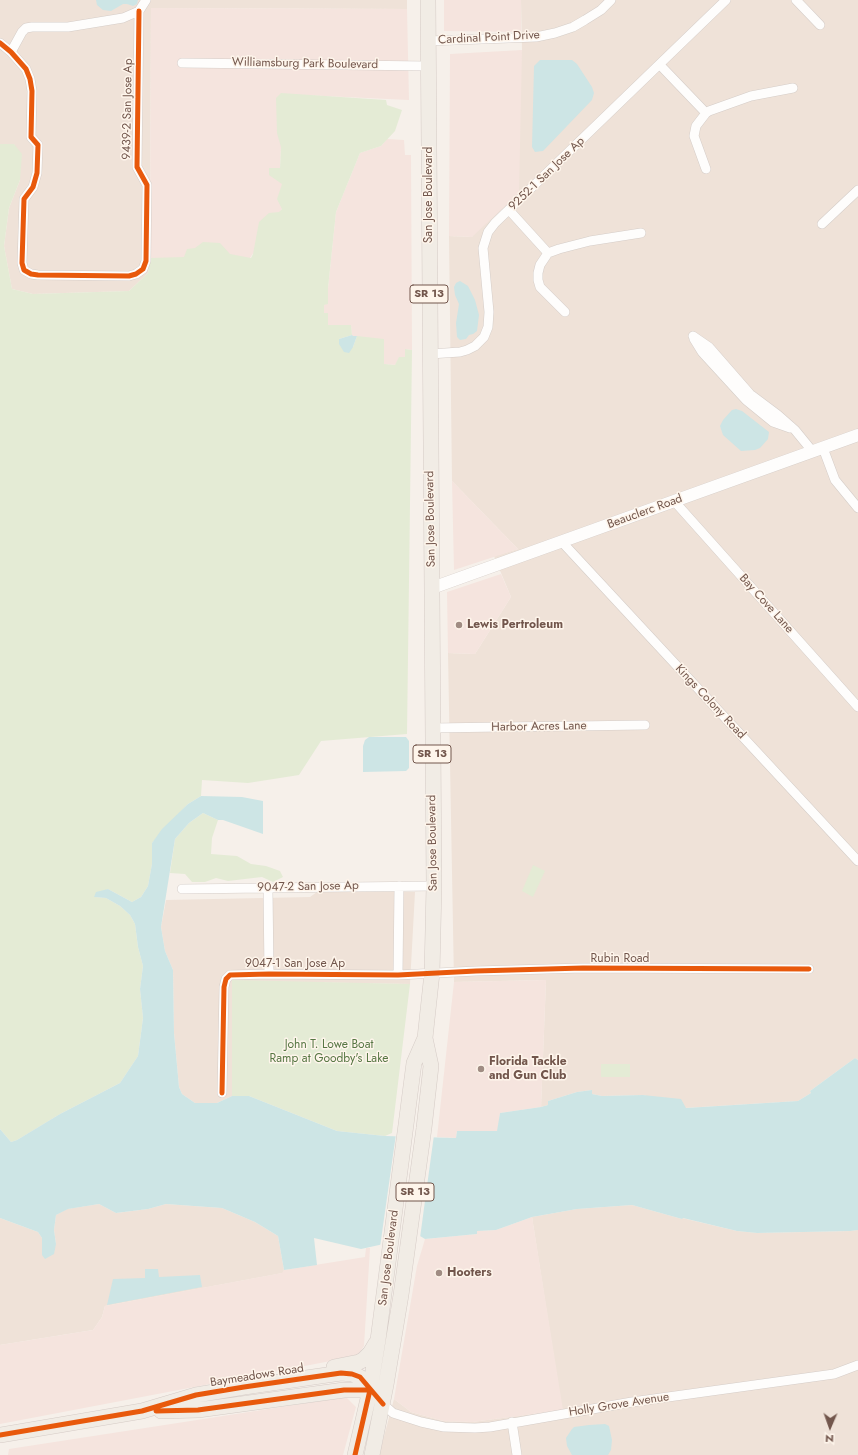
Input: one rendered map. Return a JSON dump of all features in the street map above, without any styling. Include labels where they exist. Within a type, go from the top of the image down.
[{"type":"main road","name":"San Jose Boulevard","points":[[355,1455],[370,1390],[378,1340],[414,1063],[425,1038],[432,973],[434,886],[428,0]]},
{"type":"main road","name":"San Jose Boulevard","points":[[372,1455],[383,1404],[424,1128],[431,1066],[425,1038]]},
{"type":"main road","points":[[244,1387],[359,1362],[370,1353],[378,1340]]},
{"type":"main road","name":"Baymeadows Road","points":[[0,1436],[142,1411],[196,1395],[341,1373],[352,1374],[360,1377],[383,1404]]},
{"type":"main road","name":"Baymeadows Road","points":[[142,1411],[198,1410],[344,1390],[370,1390],[386,1385]]},
{"type":"street","points":[[11,52],[22,32],[26,28],[68,27],[123,18],[139,11],[146,0]]},
{"type":"street","name":"Cardinal Point Drive","points":[[428,41],[522,38],[555,33],[572,27],[585,20],[601,10],[611,0]]},
{"type":"street","name":"9252-1 San Jose Ap","points":[[430,354],[460,352],[467,350],[475,346],[484,337],[488,327],[489,312],[483,248],[488,232],[726,0]]},
{"type":"street","points":[[796,0],[820,25]]},
{"type":"street","name":"9439-2 San Jose Ap","points":[[0,43],[11,52],[26,69],[30,79],[32,91],[31,137],[38,146],[37,174],[33,187],[24,199],[22,263],[24,270],[31,274],[38,275],[129,276],[136,274],[143,268],[146,262],[147,185],[137,167],[139,11]]},
{"type":"street","name":"Williamsburg Park Boulevard","points":[[182,63],[428,66]]},
{"type":"street","points":[[660,65],[706,113]]},
{"type":"street","points":[[706,169],[694,136],[696,126],[706,113],[751,96],[793,88]]},
{"type":"street","points":[[822,224],[858,190]]},
{"type":"street","points":[[510,210],[548,254]]},
{"type":"street","points":[[565,312],[540,288],[538,273],[540,265],[548,254],[559,248],[590,241],[641,233]]},
{"type":"street","points":[[736,384],[709,347],[693,336],[702,352],[736,384],[778,415],[818,450],[835,480],[858,508]]},
{"type":"street","name":"Beauclerc Road","points":[[432,588],[858,436]]},
{"type":"street","name":"Bay Cove Lane","points":[[674,502],[858,707]]},
{"type":"street","name":"Kings Colony Road","points":[[562,542],[858,861]]},
{"type":"street","name":"Harbor Acres Lane","points":[[432,728],[645,726]]},
{"type":"street","points":[[398,975],[399,886]]},
{"type":"street","name":"9047-2 San Jose Ap","points":[[182,889],[434,886]]},
{"type":"street","points":[[268,888],[269,974]]},
{"type":"street","name":"Rubin Road","points":[[432,973],[583,968],[809,969]]},
{"type":"street","name":"9047-1 San Jose Ap","points":[[222,1093],[224,987],[226,979],[230,974],[398,975],[432,973]]},
{"type":"street","name":"Holly Grove Avenue","points":[[383,1404],[393,1413],[444,1427],[490,1427],[632,1402],[834,1374],[858,1365]]},
{"type":"street","points":[[512,1422],[517,1455]]},
{"type":"shaded area","points":[[0,0],[407,0],[407,9],[151,8],[150,258],[148,273],[129,291],[33,294],[12,289],[4,246],[9,208],[20,180],[14,144],[0,144]]},
{"type":"shaded area","points":[[444,0],[521,0],[521,32],[444,31]]},
{"type":"shaded area","points":[[521,0],[858,0],[858,1060],[855,1058],[810,1091],[811,1093],[798,1101],[685,1108],[643,1095],[602,1096],[592,1094],[592,1090],[577,1092],[548,1101],[548,1105],[541,1107],[546,980],[454,982],[448,653],[475,654],[511,597],[494,556],[518,549],[452,481],[449,236],[472,237],[522,50]]},
{"type":"shaded area","points":[[151,8],[407,9],[409,100],[281,94],[280,168],[282,184],[282,209],[250,258],[150,258]]},
{"type":"shaded area","points":[[522,50],[519,193],[472,237],[449,236],[450,54]]},
{"type":"shaded area","points":[[387,139],[404,140],[405,155],[411,155],[412,350],[406,349],[406,357],[395,365],[383,364],[357,336],[352,336],[351,325],[328,326],[328,313],[324,313],[324,305],[328,303],[328,288],[336,212],[360,153],[381,146]]},
{"type":"shaded area","points":[[452,481],[518,549],[454,570]]},
{"type":"shaded area","points":[[501,574],[511,597],[475,654],[448,653],[447,592]]},
{"type":"shaded area","points":[[317,892],[415,892],[410,984],[232,981],[232,1096],[217,1103],[195,1103],[182,1094],[179,1087],[174,1033],[173,970],[165,951],[161,927],[166,900],[310,897]]},
{"type":"shaded area","points":[[546,980],[541,1107],[500,1113],[498,1131],[457,1131],[456,1138],[437,1137],[454,982]]},
{"type":"shaded area","points":[[99,1204],[116,1213],[148,1209],[166,1204],[222,1208],[255,1222],[278,1236],[284,1270],[283,1273],[105,1306],[102,1317],[93,1330],[0,1345],[0,1218],[38,1232],[42,1238],[42,1255],[56,1244],[54,1230],[56,1215],[67,1209]]},
{"type":"shaded area","points":[[632,1205],[682,1219],[737,1231],[757,1233],[858,1230],[858,1455],[379,1455],[394,1399],[411,1412],[444,1421],[472,1422],[562,1410],[532,1217],[577,1209]]},
{"type":"shaded area","points":[[532,1217],[563,1410],[472,1422],[444,1421],[411,1412],[394,1399],[417,1266],[425,1239],[477,1234],[477,1231],[496,1230]]},
{"type":"shaded area","points":[[366,1248],[370,1248],[364,1346],[357,1356],[0,1424],[0,1345],[93,1330],[102,1317],[105,1306],[282,1273],[284,1270],[365,1257]]},
{"type":"shaded area","points":[[346,1397],[356,1407],[343,1455],[8,1455],[9,1449]]},
{"type":"green space","points":[[281,93],[386,100],[387,105],[402,110],[395,131],[381,146],[360,153],[336,212],[328,288],[328,304],[324,305],[324,313],[328,313],[328,325],[351,325],[352,335],[339,339],[353,347],[357,336],[384,339],[384,364],[395,365],[399,357],[405,357],[405,349],[412,350],[407,734],[321,741],[299,775],[248,783],[202,780],[201,796],[188,804],[152,843],[152,864],[148,886],[141,897],[132,902],[108,889],[95,897],[106,898],[120,906],[130,915],[135,924],[138,947],[143,966],[140,989],[143,1018],[138,1056],[120,1083],[60,1114],[17,1140],[11,1142],[0,1129],[0,144],[14,144],[22,154],[20,180],[9,208],[4,246],[12,289],[33,294],[129,291],[148,273],[150,258],[184,257],[187,249],[195,248],[203,242],[220,243],[230,254],[251,258],[259,222],[269,213],[279,212],[282,209],[277,199],[282,184],[269,175],[269,168],[280,168],[281,147],[277,133],[276,98]]},
{"type":"green space","points":[[203,813],[218,820],[212,838],[211,854],[237,856],[251,864],[266,866],[280,871],[283,877],[273,882],[262,877],[228,881],[216,878],[205,882],[192,882],[185,874],[170,873],[175,839],[189,823]]},
{"type":"green space","points":[[533,865],[545,871],[533,897],[522,891]]},
{"type":"green space","name":"John T. Lowe Boat Ramp at Goodby's Lake","points":[[232,980],[410,984],[392,1133],[385,1136],[337,1131],[249,1096],[232,1096]]},
{"type":"green space","points":[[601,1064],[630,1064],[630,1077],[601,1077]]},
{"type":"water","points":[[96,0],[138,0],[137,4],[133,6],[123,4],[111,11],[103,10],[97,5]]},
{"type":"water","points":[[540,60],[572,60],[577,64],[592,87],[594,93],[592,100],[543,151],[535,152],[532,147],[534,66]]},
{"type":"water","points":[[460,281],[468,286],[475,300],[479,315],[477,331],[469,335],[466,339],[460,340],[457,337],[456,323],[459,304],[455,295],[454,287],[456,283]]},
{"type":"water","points":[[352,335],[357,336],[353,347],[349,353],[344,352],[339,344],[339,339]]},
{"type":"water","points":[[736,409],[742,411],[769,432],[768,439],[760,448],[741,451],[723,435],[720,426],[723,420],[732,410]]},
{"type":"water","points":[[369,737],[406,737],[409,741],[409,768],[406,771],[363,772],[363,746],[365,740]]},
{"type":"water","points":[[201,796],[242,797],[263,801],[263,834],[223,820],[218,820],[203,813],[189,823],[175,839],[161,927],[165,951],[173,970],[174,1033],[179,1087],[182,1094],[195,1103],[217,1103],[232,1096],[249,1096],[337,1131],[385,1136],[456,1138],[457,1131],[497,1131],[500,1113],[541,1107],[548,1105],[548,1101],[577,1092],[592,1090],[592,1094],[602,1096],[643,1095],[681,1099],[686,1108],[798,1101],[811,1093],[810,1091],[855,1058],[858,1060],[858,1230],[757,1233],[737,1231],[682,1219],[632,1205],[577,1209],[532,1217],[496,1230],[477,1231],[477,1234],[425,1239],[420,1236],[361,1249],[314,1238],[317,1265],[284,1270],[278,1236],[255,1222],[222,1208],[166,1204],[148,1209],[116,1213],[99,1204],[68,1209],[56,1215],[54,1230],[56,1244],[54,1254],[45,1259],[42,1255],[42,1238],[38,1232],[0,1218],[0,1129],[11,1142],[17,1140],[60,1114],[120,1083],[138,1056],[143,1018],[140,989],[143,966],[138,947],[135,924],[130,915],[120,906],[106,898],[94,897],[96,892],[108,889],[132,902],[141,897],[148,886],[152,864],[152,843],[162,829],[188,804]]},
{"type":"water","points":[[145,1269],[158,1269],[159,1277],[200,1275],[202,1287],[107,1305],[113,1279],[145,1278]]},
{"type":"water","points":[[605,1424],[609,1426],[612,1440],[611,1450],[608,1455],[572,1455],[567,1446],[566,1438],[574,1427]]},
{"type":"pier","points":[[396,1134],[434,1135],[420,1238],[380,1247]]},
{"type":"cycle path","points":[[0,43],[11,52],[26,69],[30,79],[32,91],[31,137],[38,145],[37,173],[33,187],[24,199],[22,263],[24,270],[31,274],[38,275],[129,276],[136,274],[143,269],[146,261],[147,185],[137,167],[139,11]]},
{"type":"cycle path","points":[[222,1093],[224,987],[226,979],[230,975],[398,975],[583,968],[809,969]]},
{"type":"cycle path","points":[[0,1435],[142,1411],[196,1395],[341,1373],[352,1374],[360,1377],[383,1404]]},
{"type":"cycle path","points":[[156,1411],[198,1410],[344,1390],[370,1390]]},
{"type":"cycle path","points":[[355,1455],[370,1390]]},
{"type":"place","name":"Lewis Pertroleum","points":[[459,625]]},
{"type":"place","name":"Florida Tackle and Gun Club","points":[[481,1069]]},
{"type":"place","name":"Hooters","points":[[439,1273]]}]
